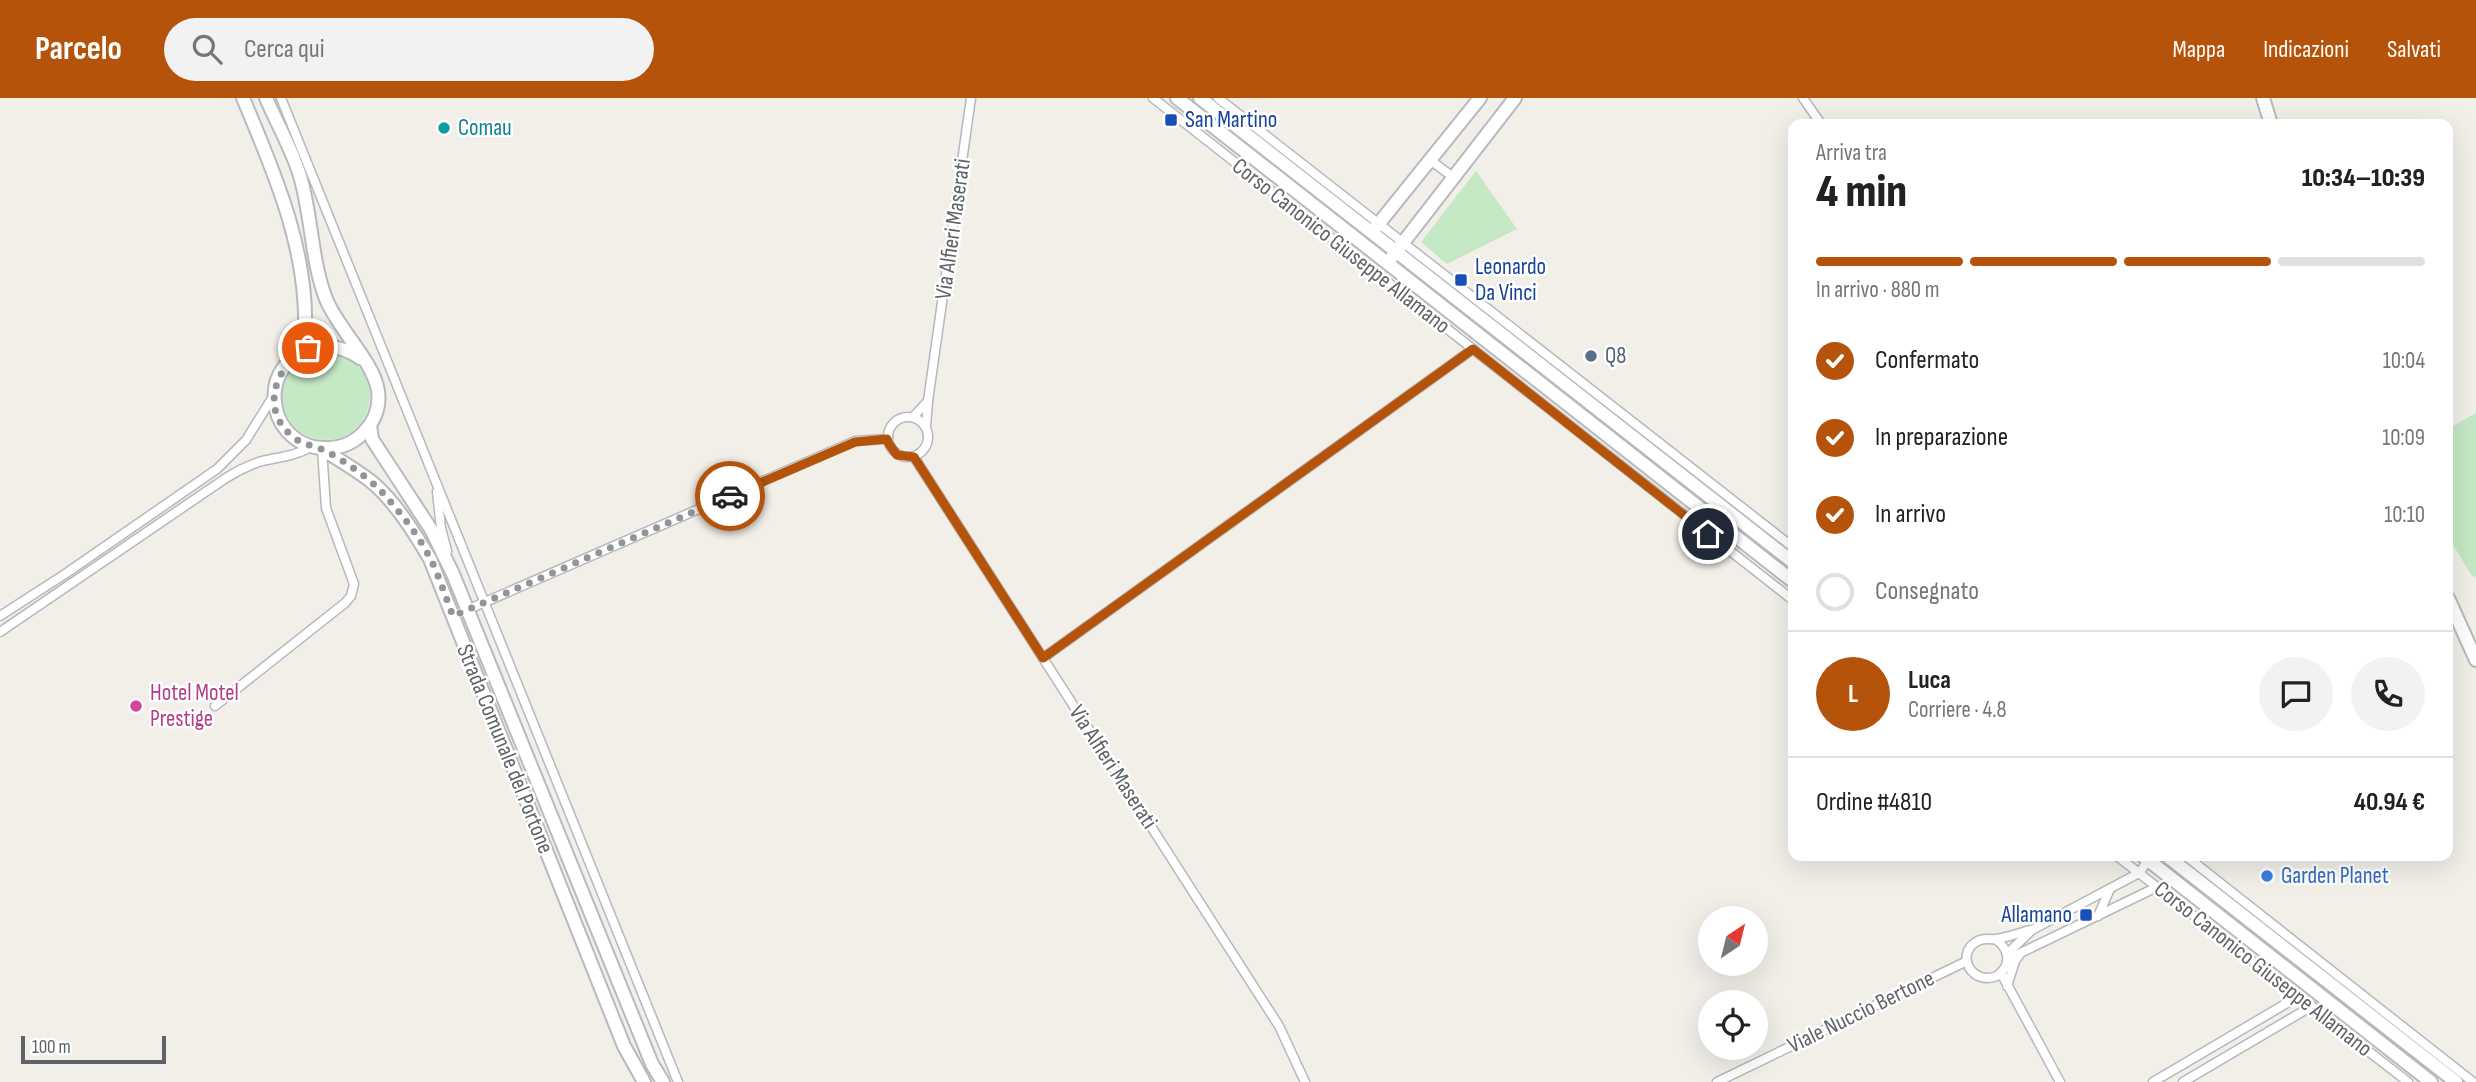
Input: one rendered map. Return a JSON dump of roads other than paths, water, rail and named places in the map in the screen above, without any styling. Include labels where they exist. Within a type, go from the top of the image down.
[{"type":"street","points":[[243,98],[278,182],[295,243],[305,332],[295,355]]},
{"type":"street","name":"Via Alfieri Maserati","points":[[926,427],[971,98]]},
{"type":"street","name":"Corso Canonico Giuseppe Allamano","points":[[1153,98],[1788,596]]},
{"type":"street","name":"Corso Canonico Giuseppe Allamano","points":[[1177,98],[1788,577]]},
{"type":"street","name":"Corso Canonico Giuseppe Allamano","points":[[1200,98],[1788,543]]},
{"type":"street","name":"Corso Canonico Giuseppe Allamano","points":[[1218,98],[1375,228]]},
{"type":"street","points":[[1375,228],[1480,98]]},
{"type":"street","points":[[1378,276],[1515,98]]},
{"type":"street","points":[[1803,98],[1818,119]]},
{"type":"street","points":[[2263,98],[2269,119]]},
{"type":"street","name":"Strada Comunale del Portone","points":[[270,99],[300,176],[323,291],[334,315],[374,377],[378,392],[377,407],[370,425],[372,439],[432,531],[453,574],[652,1064],[663,1082]]},
{"type":"street","name":"Strada Comunale del Portone","points":[[270,99],[435,479],[678,1082]]},
{"type":"street","points":[[1430,160],[1453,177]]},
{"type":"street","name":"Corso Canonico Giuseppe Allamano","points":[[1400,247],[1788,558]]},
{"type":"street","points":[[0,616],[217,469],[246,440],[274,395],[282,369],[295,355],[308,348],[339,346],[363,361]]},
{"type":"street","points":[[1043,658],[1473,349]]},
{"type":"street","name":"Strada Comunale del Portone","points":[[274,395],[281,423],[297,440],[316,448],[366,478],[392,504],[430,559],[624,1046],[644,1082]]},
{"type":"street","points":[[913,417],[928,401]]},
{"type":"street","points":[[913,417],[926,427],[926,445],[914,457],[897,455],[887,439],[891,424],[898,419],[913,417]]},
{"type":"street","points":[[0,632],[226,478],[264,461],[289,457],[316,448],[336,448],[351,443],[370,425]]},
{"type":"street","points":[[453,616],[855,442],[887,439]]},
{"type":"street","points":[[215,706],[345,603],[353,591],[354,584],[326,508],[316,448]]},
{"type":"street","name":"Via Alfieri Maserati","points":[[914,457],[1279,1027],[1304,1082]]},
{"type":"street","name":"Strada Comunale del Portone","points":[[435,479],[441,528],[453,574]]},
{"type":"street","points":[[140,523],[147,533]]},
{"type":"street","points":[[2453,609],[2476,660]]},
{"type":"street","name":"Corso Canonico Giuseppe Allamano","points":[[2123,861],[2408,1082]]},
{"type":"street","name":"Viale Nuccio Bertone","points":[[1717,1082],[1967,961],[1971,945],[1978,940],[1995,939],[2032,930],[2139,873],[2146,861]]},
{"type":"street","name":"Corso Canonico Giuseppe Allamano","points":[[2153,861],[2431,1082]]},
{"type":"street","name":"Corso Canonico Giuseppe Allamano","points":[[2173,861],[2456,1082]]},
{"type":"street","name":"Corso Canonico Giuseppe Allamano","points":[[2192,861],[2473,1082]]},
{"type":"street","points":[[1995,939],[2003,945],[2008,957],[2021,953],[2157,887]]},
{"type":"street","points":[[2098,916],[2110,889]]},
{"type":"street","name":"Viale Nuccio Bertone","points":[[2001,973],[2008,957],[2032,930]]},
{"type":"street","points":[[2007,986],[2015,961],[2021,953]]},
{"type":"street","points":[[1967,961],[1971,971],[1982,978],[1992,978],[2001,973],[2060,1082]]},
{"type":"street","points":[[2153,1082],[2299,996]]},
{"type":"street","points":[[2183,1082],[2312,1006]]},
{"type":"place","name":"San Martino","points":[[1171,120]]},
{"type":"place","name":"Comau","points":[[444,128]]},
{"type":"place","name":"Leonardo Da Vinci","points":[[1461,280]]},
{"type":"place","name":"Q8","points":[[1591,356]]},
{"type":"place","name":"Hotel Motel Prestige","points":[[136,706]]},
{"type":"place","name":"Garden Planet","points":[[2267,876]]},
{"type":"place","name":"Allamano","points":[[2086,915]]}]
